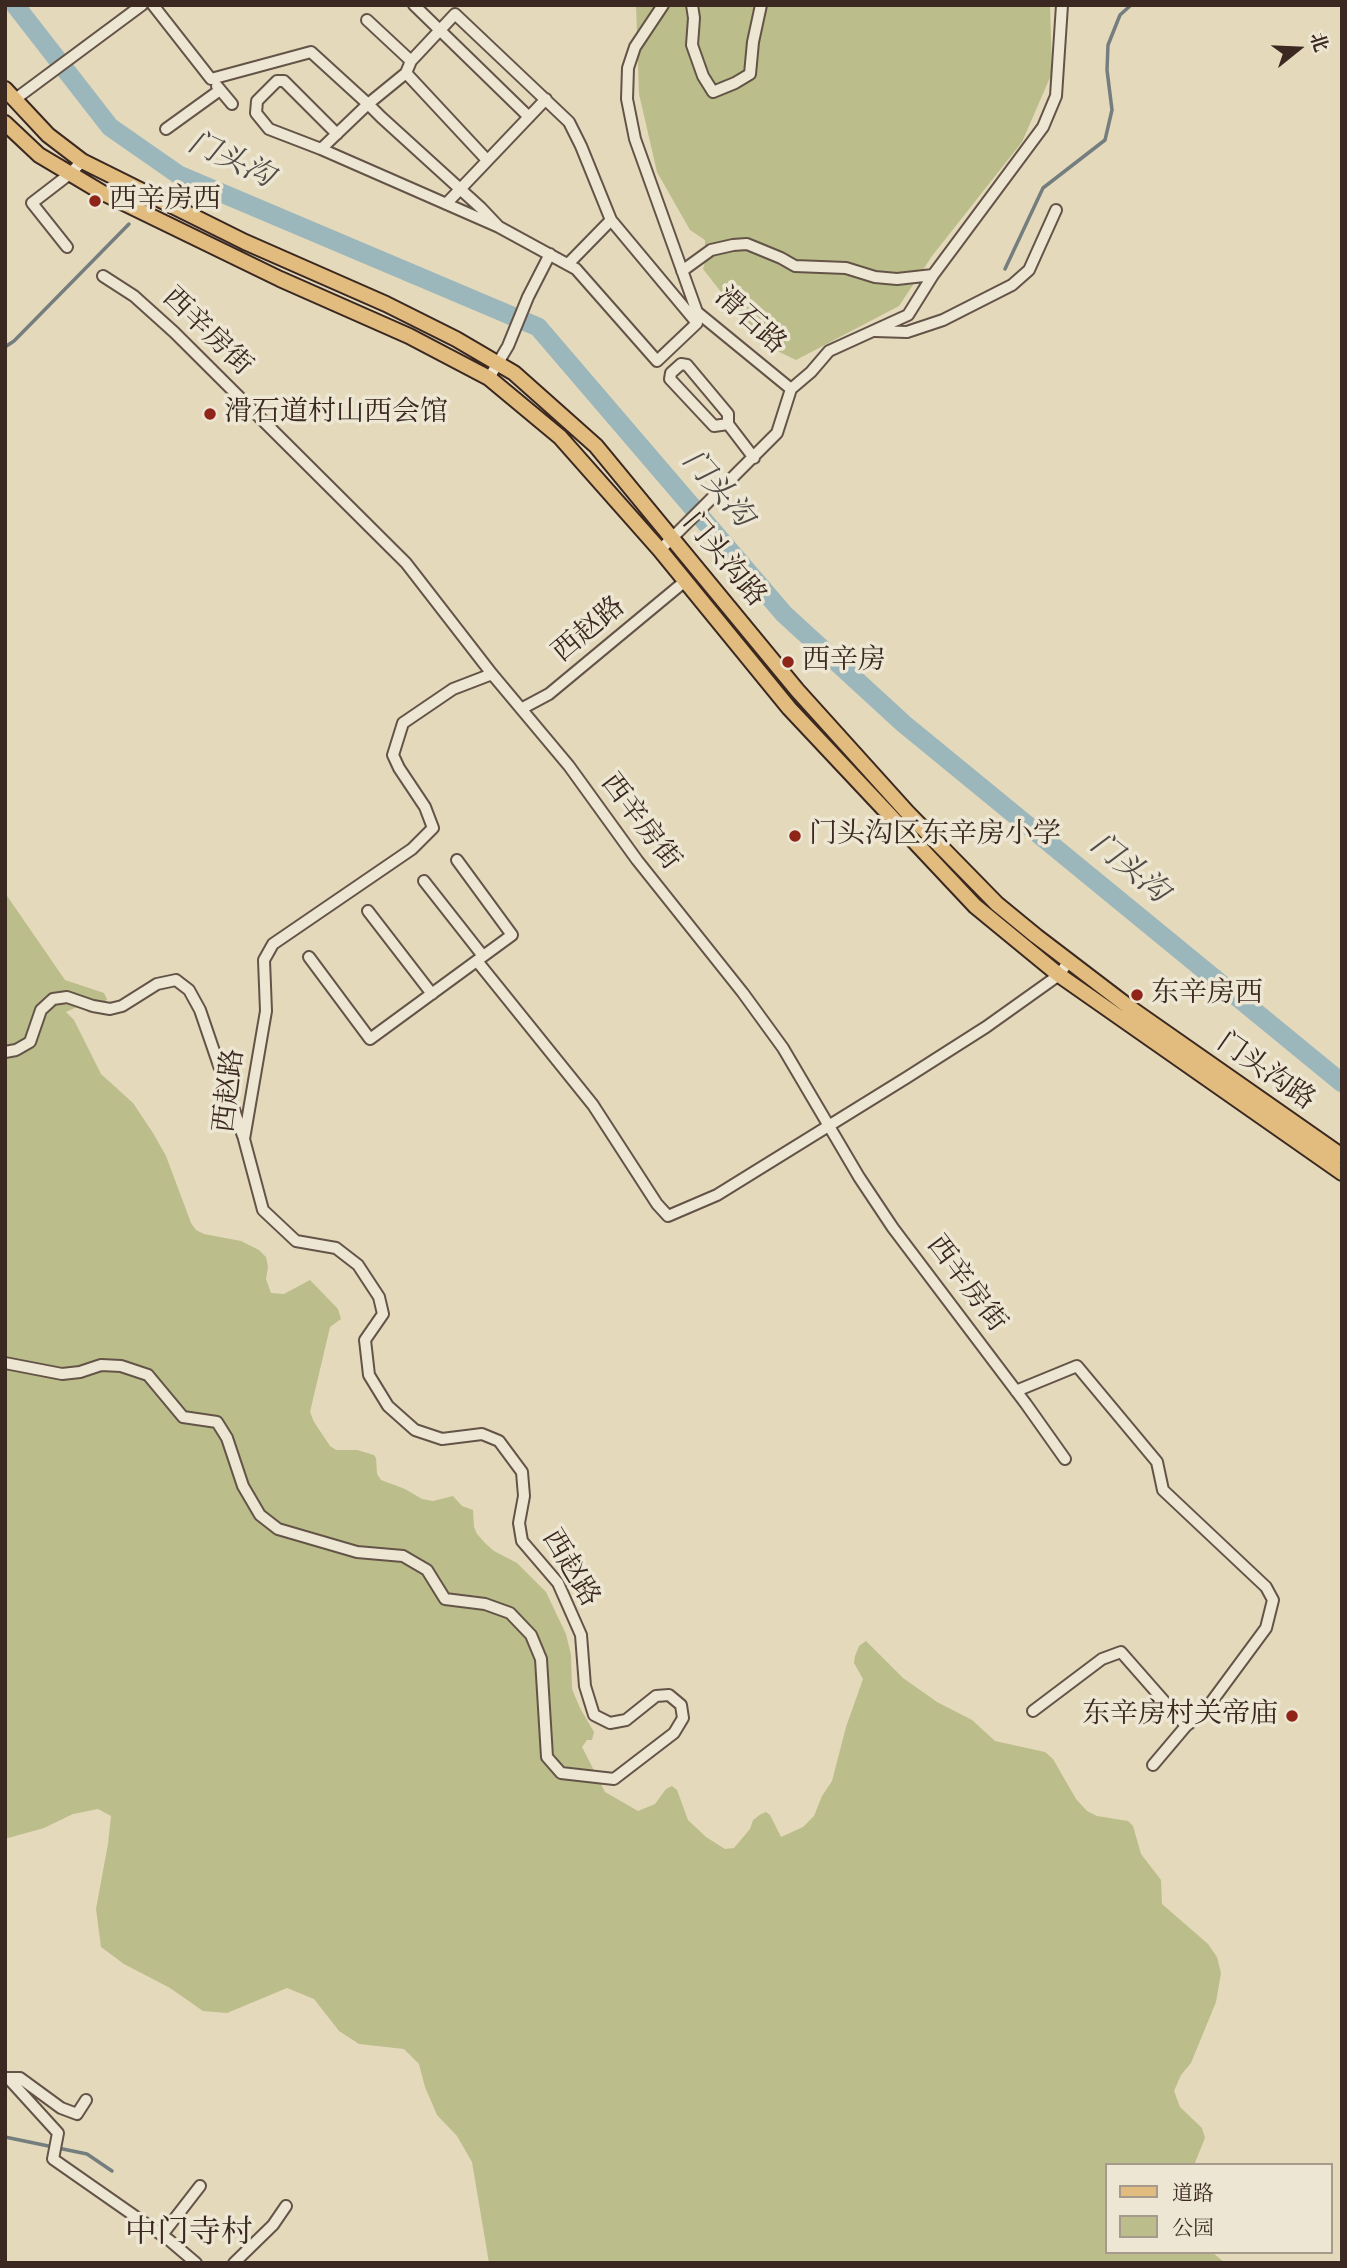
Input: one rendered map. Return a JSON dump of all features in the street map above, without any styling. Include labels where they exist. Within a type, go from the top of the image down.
[{"type":"main road","name":"门头沟路","points":[[10,94],[48,135],[82,161],[245,242],[396,309],[456,339],[514,373],[596,446],[797,690],[902,807],[997,904],[1129,1007],[1342,1156]]},
{"type":"main road","name":"门头沟路","points":[[5,123],[39,155],[155,219],[280,279],[409,336],[489,378],[560,437],[660,550],[789,708],[966,897],[1059,975],[1342,1172]]},
{"type":"street","points":[[10,94],[52,72],[142,5]]},
{"type":"street","points":[[153,5],[232,104]]},
{"type":"street","points":[[414,5],[529,117]]},
{"type":"street","name":"滑石路","points":[[660,550],[777,433],[791,388],[697,312],[635,139],[627,99],[628,68],[635,47],[663,5]]},
{"type":"street","points":[[692,5],[692,45],[703,76],[713,92],[750,74],[761,5]]},
{"type":"street","points":[[791,388],[811,372],[829,351],[908,315],[933,275],[1043,127],[1056,96],[1062,5]]},
{"type":"street","points":[[321,149],[337,134],[368,104],[406,73],[411,61],[439,31],[451,10],[569,122],[611,220],[697,323],[657,361],[576,269],[499,227],[269,129],[256,113],[257,101],[277,81],[284,81],[337,134]]},
{"type":"street","points":[[366,20],[411,61]]},
{"type":"street","points":[[211,79],[310,52],[499,227]]},
{"type":"street","points":[[406,73],[488,160]]},
{"type":"street","points":[[166,129],[220,90]]},
{"type":"street","points":[[446,204],[546,99]]},
{"type":"street","points":[[67,247],[32,203],[71,173],[82,161]]},
{"type":"street","points":[[874,331],[907,332],[943,320],[1012,285],[1028,270],[1056,210]]},
{"type":"street","points":[[568,264],[611,220]]},
{"type":"street","points":[[682,271],[711,250],[733,244],[747,244],[795,266],[837,267],[874,277],[897,279],[933,275]]},
{"type":"street","points":[[489,378],[514,333],[550,254]]},
{"type":"street","name":"西辛房街","points":[[103,276],[134,296],[174,332],[373,527],[406,563],[492,674],[569,766],[637,860],[743,993],[783,1048],[859,1177],[893,1228],[1065,1459]]},
{"type":"street","points":[[728,425],[714,426],[670,379],[671,373],[681,364],[687,365],[728,414],[728,425],[754,458]]},
{"type":"street","name":"西赵路","points":[[522,709],[549,694],[684,582]]},
{"type":"street","name":"西赵路","points":[[5,1363],[62,1374],[101,1366],[121,1366],[148,1375],[183,1417],[217,1422],[227,1438],[243,1486],[260,1515],[278,1529],[358,1552],[403,1556],[426,1570],[445,1600],[485,1604],[510,1613],[531,1635],[541,1659],[547,1757],[561,1773],[614,1779],[674,1733],[683,1718],[681,1705],[669,1695],[656,1696],[626,1720],[610,1723],[594,1715],[585,1686],[581,1636],[558,1583],[522,1541],[519,1523],[524,1496],[522,1472],[499,1441],[482,1433],[442,1439],[415,1430],[388,1406],[369,1375],[365,1340],[383,1314],[379,1297],[358,1265],[336,1248],[296,1241],[263,1209],[244,1139],[265,1011],[264,960],[273,944],[412,849],[433,828],[425,807],[393,755],[403,723],[453,689],[492,674]]},
{"type":"street","points":[[309,957],[370,1040],[512,935],[457,860]]},
{"type":"street","points":[[424,881],[593,1105],[657,1204],[668,1216],[717,1195],[986,1027],[1059,975],[1068,962]]},
{"type":"street","points":[[368,911],[432,994]]},
{"type":"street","points":[[5,1052],[16,1050],[30,1042],[41,1010],[53,999],[67,997],[110,1009],[122,1006],[157,984],[176,980],[189,990],[200,1010],[244,1139]]},
{"type":"street","points":[[1016,1391],[1077,1366],[1157,1462],[1163,1489],[1266,1587],[1273,1600],[1266,1628],[1204,1712],[1186,1726],[1153,1765]]},
{"type":"street","points":[[1033,1712],[1102,1659],[1121,1652],[1186,1726]]},
{"type":"street","points":[[7,2078],[20,2078],[61,2108],[77,2113],[86,2100]]},
{"type":"street","points":[[7,2078],[58,2133],[54,2159],[162,2235],[196,2263]]},
{"type":"street","points":[[162,2235],[200,2186]]},
{"type":"street","points":[[234,2263],[273,2225],[286,2206]]},
{"type":"green space","points":[[636,5],[1050,5],[1052,73],[1022,142],[932,256],[899,306],[796,360],[761,343],[703,269],[705,240],[690,230],[657,172],[639,94]]},
{"type":"green space","points":[[5,893],[65,980],[104,993],[107,999],[100,1011],[89,1013],[79,1006],[66,1012],[74,1020],[101,1074],[133,1103],[153,1133],[166,1156],[196,1230],[241,1241],[259,1250],[266,1257],[266,1279],[271,1293],[284,1294],[310,1280],[338,1309],[341,1319],[330,1327],[310,1412],[330,1446],[336,1450],[357,1450],[374,1455],[377,1474],[381,1480],[422,1499],[433,1501],[453,1496],[462,1506],[473,1510],[474,1527],[486,1544],[517,1563],[546,1592],[566,1634],[571,1655],[572,1689],[594,1732],[592,1740],[587,1740],[582,1747],[605,1792],[638,1811],[655,1804],[666,1789],[672,1786],[677,1790],[688,1820],[706,1837],[725,1849],[734,1848],[750,1829],[753,1820],[766,1812],[781,1837],[803,1827],[814,1816],[832,1781],[846,1727],[863,1679],[854,1663],[855,1656],[859,1646],[866,1641],[903,1678],[937,1702],[972,1720],[995,1741],[1045,1752],[1053,1759],[1076,1799],[1087,1811],[1097,1816],[1128,1821],[1133,1826],[1141,1854],[1161,1880],[1162,1904],[1208,1944],[1217,1957],[1221,1973],[1216,2002],[1191,2063],[1181,2075],[1174,2091],[1180,2107],[1202,2128],[1205,2138],[1195,2163],[1106,2163],[1106,2254],[1214,2254],[1225,2263],[489,2263],[472,2162],[457,2136],[437,2115],[419,2064],[404,2049],[359,2044],[339,2031],[314,1999],[287,1988],[227,2013],[203,2011],[170,1988],[124,1964],[101,1947],[96,1909],[111,1816],[98,1809],[73,1814],[44,1828],[5,1837]]},
{"type":"waterway","name":"门头沟","points":[[15,5],[110,127],[179,175],[538,327],[784,614],[904,724],[1342,1083]]},
{"type":"waterway","points":[[1005,269],[1043,188],[1105,140],[1112,110],[1107,70],[1108,45],[1120,15],[1131,5]]},
{"type":"waterway","points":[[5,347],[129,224]]},
{"type":"waterway","points":[[5,2137],[87,2154],[112,2171]]},
{"type":"place","name":"西辛房西","points":[[95,201]]},
{"type":"place","name":"滑石道村山西会馆","points":[[210,414]]},
{"type":"place","name":"西辛房","points":[[788,662]]},
{"type":"place","name":"门头沟区东辛房小学","points":[[795,836]]},
{"type":"place","name":"东辛房西","points":[[1137,995]]},
{"type":"place","name":"东辛房村关帝庙","points":[[1292,1716]]},
{"type":"district","name":"中门寺村","points":[[189,2235]]}]
